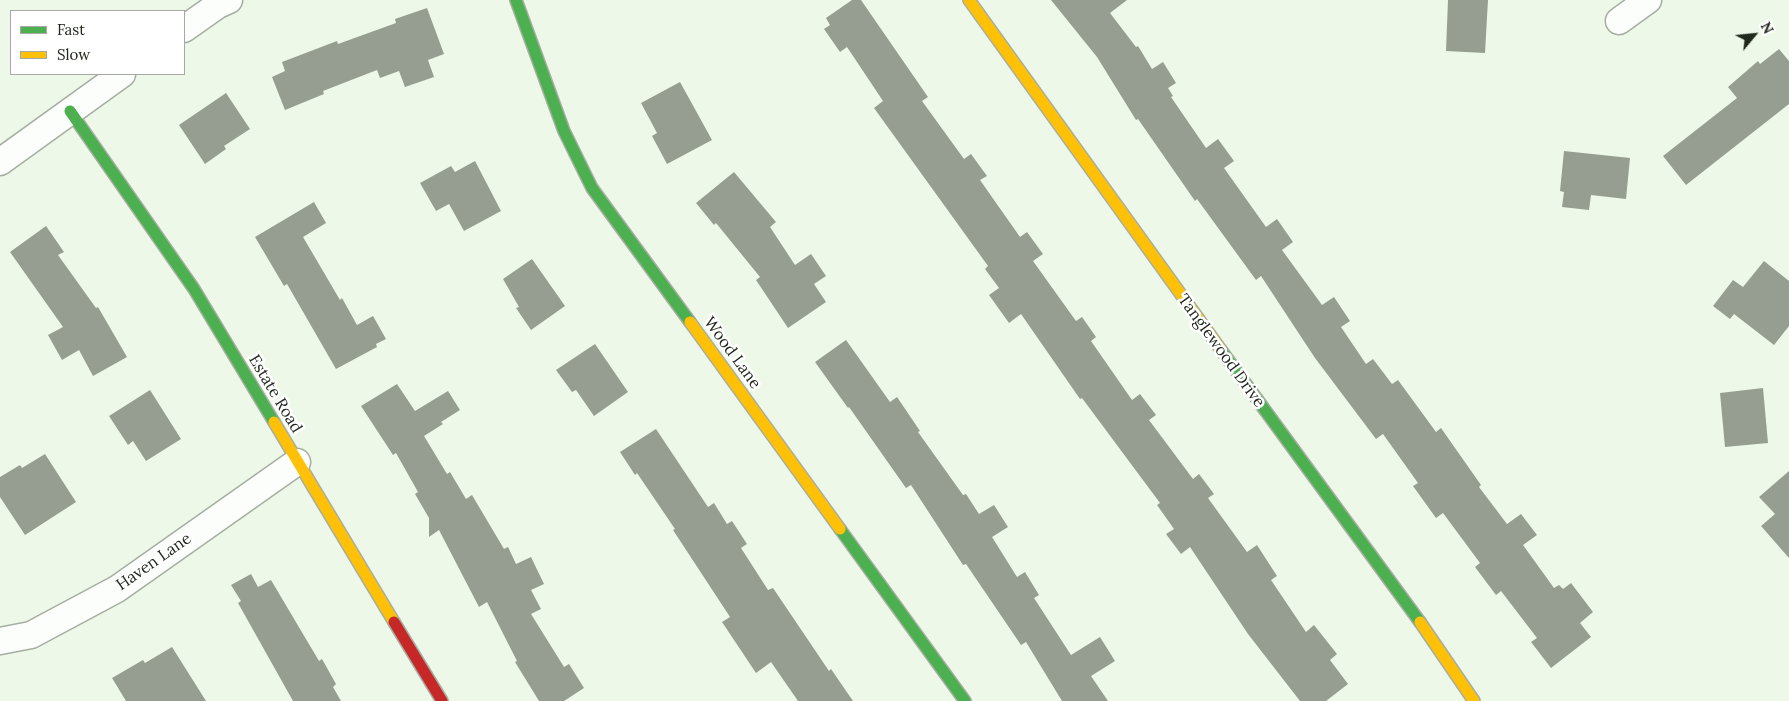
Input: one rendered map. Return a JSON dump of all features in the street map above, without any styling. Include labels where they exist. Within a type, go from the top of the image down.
[{"type":"street","points":[[185,28],[218,4],[229,0]]},
{"type":"street","name":"Wood Lane","points":[[516,0],[564,131],[592,188],[965,701]]},
{"type":"street","name":"Tanglewood Drive","points":[[969,0],[1285,439],[1409,605],[1474,701]]},
{"type":"street","points":[[1619,21],[1648,0]]},
{"type":"street","points":[[0,162],[121,75]]},
{"type":"street","name":"Estate Road","points":[[70,112],[194,289],[442,701]]},
{"type":"street","name":"Haven Lane","points":[[0,641],[31,635],[116,589],[297,462]]},
{"type":"building","points":[[852,0],[861,0],[928,97],[922,101],[964,159],[971,154],[987,176],[980,180],[1020,237],[1027,232],[1043,254],[1033,261],[1076,321],[1082,317],[1096,337],[1091,341],[1132,400],[1140,394],[1156,415],[1149,420],[1193,479],[1199,474],[1214,494],[1208,498],[1247,552],[1257,545],[1277,576],[1271,580],[1306,632],[1314,625],[1337,654],[1330,660],[1348,684],[1326,701],[1300,701],[1248,634],[1190,547],[1181,554],[1166,534],[1174,529],[1157,505],[1160,503],[1082,398],[1080,399],[1021,314],[1009,323],[989,295],[999,288],[985,269],[988,266],[874,108],[883,101],[847,47],[840,52],[824,29],[830,25],[826,18]]},
{"type":"building","points":[[1051,0],[1127,0],[1110,13],[1136,47],[1138,46],[1152,69],[1163,62],[1176,83],[1168,88],[1173,96],[1171,97],[1206,148],[1218,139],[1234,161],[1224,168],[1266,227],[1277,219],[1293,242],[1282,250],[1322,305],[1334,297],[1350,321],[1341,327],[1366,364],[1373,359],[1392,384],[1398,380],[1436,432],[1441,428],[1481,485],[1479,487],[1507,524],[1521,514],[1537,535],[1523,545],[1554,588],[1559,585],[1563,589],[1571,583],[1593,612],[1580,623],[1591,637],[1551,668],[1531,642],[1537,638],[1501,591],[1496,595],[1475,567],[1480,563],[1443,513],[1436,518],[1413,486],[1418,483],[1383,434],[1376,439],[1315,358],[1261,276],[1256,280],[1197,199],[1195,201],[1138,119],[1136,120],[1097,57]]},
{"type":"building","points":[[1448,0],[1488,0],[1485,53],[1446,51]]},
{"type":"building","points":[[427,8],[444,54],[428,60],[434,77],[405,87],[399,71],[380,78],[377,70],[323,91],[324,94],[285,110],[272,77],[285,71],[282,62],[337,41],[338,44],[396,23],[395,19]]},
{"type":"building","points":[[1779,49],[1789,61],[1789,104],[1686,185],[1663,156],[1737,98],[1728,87],[1758,61],[1760,64]]},
{"type":"building","points":[[680,82],[712,140],[667,164],[652,136],[657,133],[641,103]]},
{"type":"building","points":[[226,93],[250,129],[224,146],[226,149],[205,164],[179,125]]},
{"type":"building","points":[[1564,151],[1630,158],[1626,199],[1591,195],[1589,210],[1562,207],[1564,192],[1560,191]]},
{"type":"building","points":[[475,161],[501,211],[464,231],[449,204],[436,211],[420,183],[451,166],[455,172]]},
{"type":"building","points":[[734,172],[776,222],[770,227],[795,265],[811,254],[826,276],[814,284],[826,302],[788,328],[756,280],[760,277],[716,223],[714,225],[696,203]]},
{"type":"building","points":[[314,202],[326,223],[303,237],[357,325],[373,316],[386,339],[376,344],[377,347],[336,369],[287,284],[284,286],[255,237]]},
{"type":"building","points":[[46,226],[64,252],[58,255],[96,308],[98,307],[127,357],[93,376],[79,350],[62,360],[48,335],[63,327],[10,252]]},
{"type":"building","points":[[532,259],[565,306],[531,330],[516,308],[519,307],[503,279]]},
{"type":"building","points":[[1764,261],[1789,281],[1789,326],[1774,345],[1734,314],[1730,319],[1713,306],[1733,280],[1743,287]]},
{"type":"building","points":[[846,340],[890,402],[897,397],[920,431],[918,432],[963,495],[966,494],[979,514],[994,505],[1008,527],[992,537],[1017,577],[1025,572],[1039,595],[1034,598],[1071,655],[1100,637],[1115,661],[1091,676],[1108,701],[1062,701],[1026,642],[1021,645],[966,564],[963,565],[911,485],[906,488],[815,362]]},
{"type":"building","points":[[595,344],[628,392],[594,416],[576,390],[572,392],[556,370]]},
{"type":"building","points":[[397,384],[415,411],[448,391],[460,410],[424,436],[447,474],[450,472],[466,499],[472,495],[504,549],[508,547],[516,564],[531,557],[544,584],[531,590],[541,609],[531,614],[564,667],[569,664],[584,688],[564,701],[539,701],[515,662],[517,661],[487,602],[479,607],[439,530],[429,537],[429,518],[415,494],[418,492],[396,453],[393,455],[361,406]]},
{"type":"building","points":[[1763,388],[1768,443],[1725,447],[1720,393]]},
{"type":"building","points":[[150,390],[181,439],[146,461],[133,441],[128,445],[109,416]]},
{"type":"building","points":[[656,429],[708,507],[714,503],[727,524],[732,521],[747,544],[741,548],[768,590],[773,588],[829,671],[831,669],[853,701],[798,701],[771,662],[756,673],[722,622],[730,617],[673,530],[675,529],[637,473],[635,475],[620,452]]},
{"type":"building","points":[[45,454],[76,502],[25,535],[0,497],[0,477],[20,465],[22,468]]},
{"type":"building","points":[[1789,471],[1789,558],[1761,526],[1775,514],[1759,497]]},
{"type":"building","points":[[251,574],[258,587],[271,580],[319,661],[322,659],[336,684],[333,687],[341,701],[293,701],[238,603],[241,601],[231,585]]},
{"type":"building","points":[[172,647],[206,701],[126,701],[112,678],[143,660],[145,663]]},
{"type":"traffic: fast","points":[[516,0],[564,131],[592,188],[690,322]]},
{"type":"traffic: fast","points":[[70,111],[194,289],[274,422]]},
{"type":"traffic: fast","points":[[1221,350],[1420,622]]},
{"type":"traffic: fast","points":[[840,529],[965,701]]},
{"type":"traffic: slow","points":[[969,0],[1221,350]]},
{"type":"traffic: slow","points":[[690,322],[840,529]]},
{"type":"traffic: slow","points":[[274,422],[394,622]]},
{"type":"traffic: slow","points":[[1420,622],[1474,701]]},
{"type":"traffic: jam","points":[[394,622],[442,701]]}]
